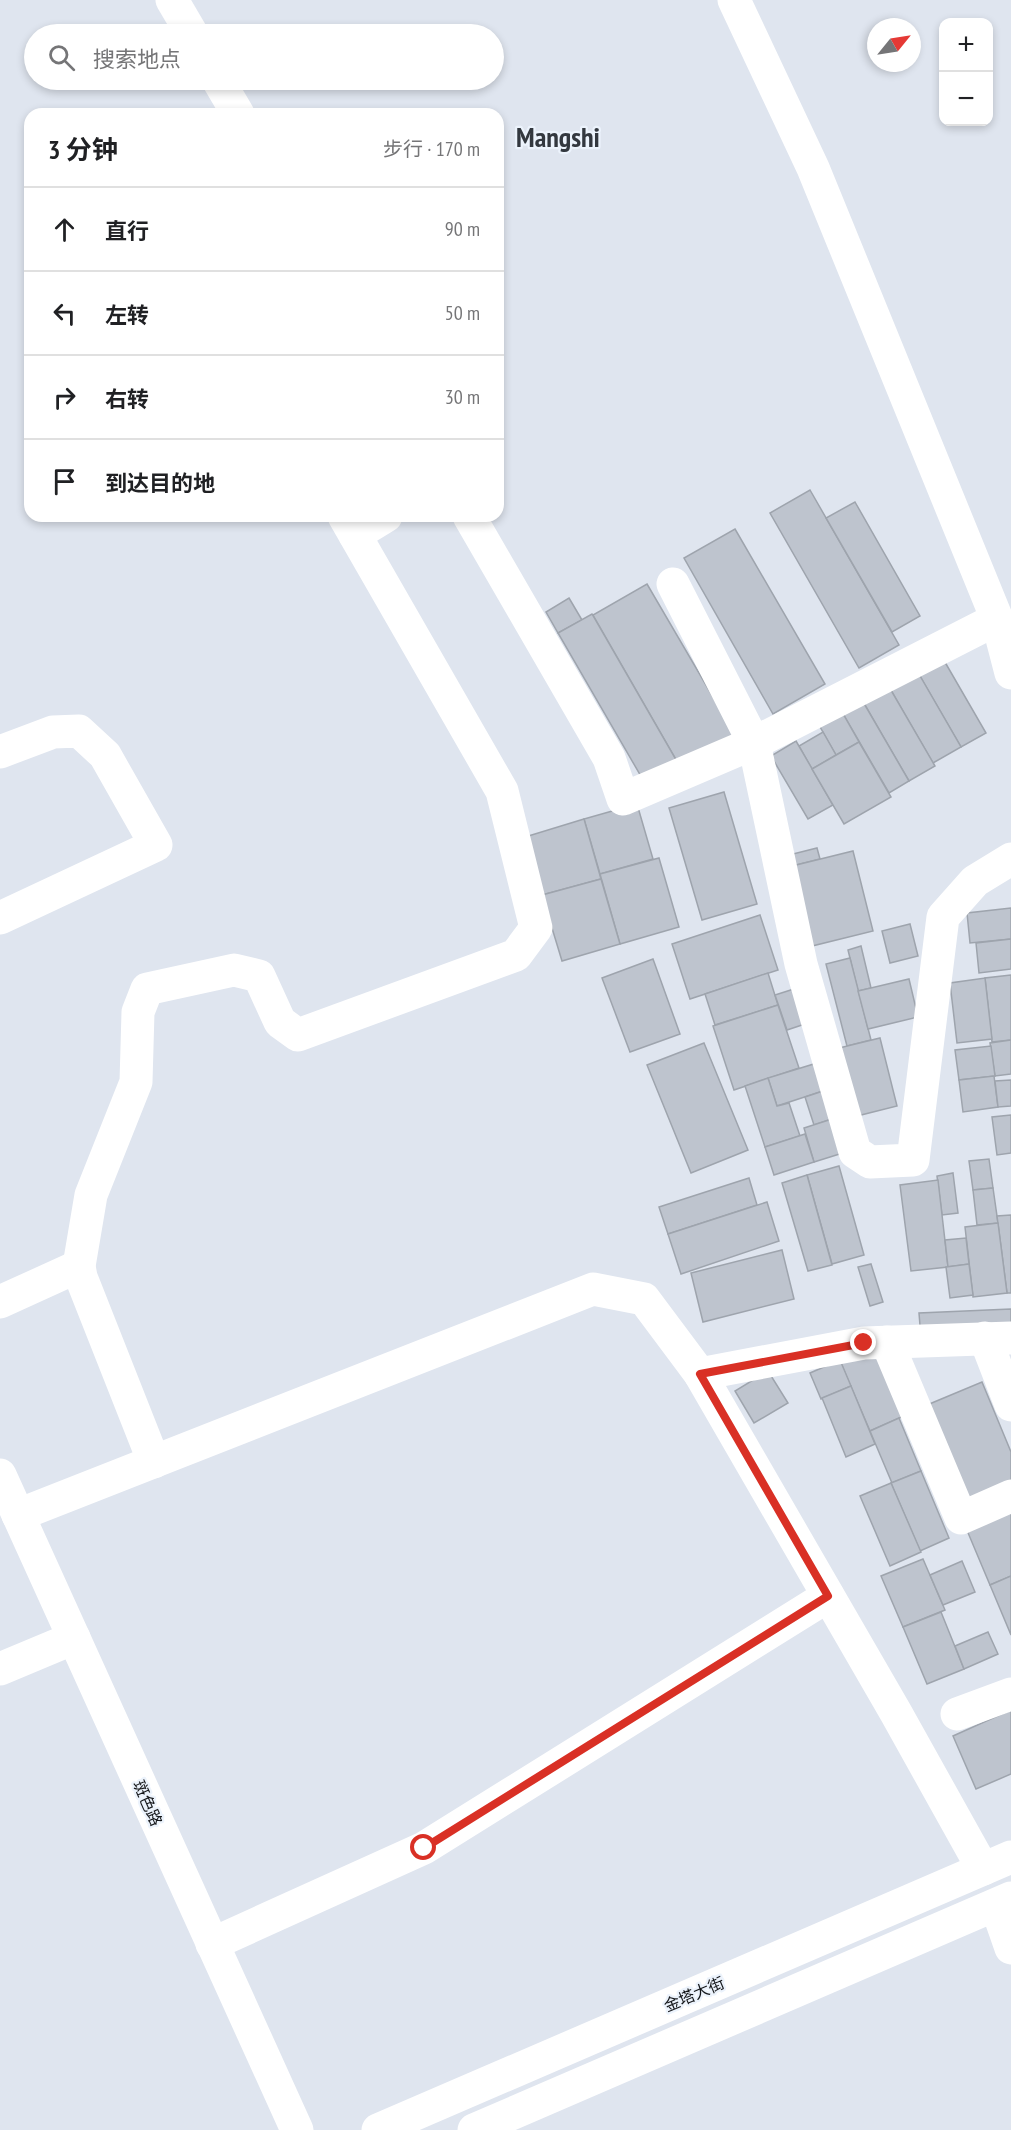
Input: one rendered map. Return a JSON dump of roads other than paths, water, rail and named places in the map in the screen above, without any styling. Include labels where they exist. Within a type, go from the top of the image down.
[{"type":"street","points":[[172,0],[186,24]]},
{"type":"street","points":[[734,0],[813,168],[997,619],[1011,673]]},
{"type":"street","points":[[224,90],[234,108]]},
{"type":"street","points":[[154,1462],[81,1277],[79,1266],[91,1196],[136,1082],[138,1012],[147,989],[234,970],[259,976],[280,1022],[298,1035],[516,955],[536,928],[502,791],[349,526],[364,522]]},
{"type":"street","points":[[472,522],[609,758],[622,799],[754,743],[997,619]]},
{"type":"street","points":[[673,584],[754,743],[801,964],[855,1152],[870,1162],[913,1160],[943,917],[975,881],[1011,859]]},
{"type":"street","points":[[0,752],[53,732],[79,731],[105,755],[156,844],[0,918]]},
{"type":"street","points":[[0,1302],[79,1266]]},
{"type":"street","points":[[18,1515],[593,1289],[644,1299],[700,1374],[828,1596],[997,1863]]},
{"type":"street","points":[[700,1374],[864,1343],[998,1338],[1011,1405]]},
{"type":"street","points":[[887,1342],[961,1518],[1011,1496]]},
{"type":"street","name":"斑色路","points":[[0,1475],[297,2130]]},
{"type":"street","points":[[212,1944],[424,1848],[828,1596]]},
{"type":"street","points":[[0,1669],[74,1638]]},
{"type":"street","points":[[957,1714],[1011,1694]]},
{"type":"street","name":"金塔大街","points":[[378,2130],[997,1863]]},
{"type":"street","points":[[474,2130],[1003,1902],[1011,1948]]},
{"type":"district","name":"Mangshi","points":[[558,136]]}]
